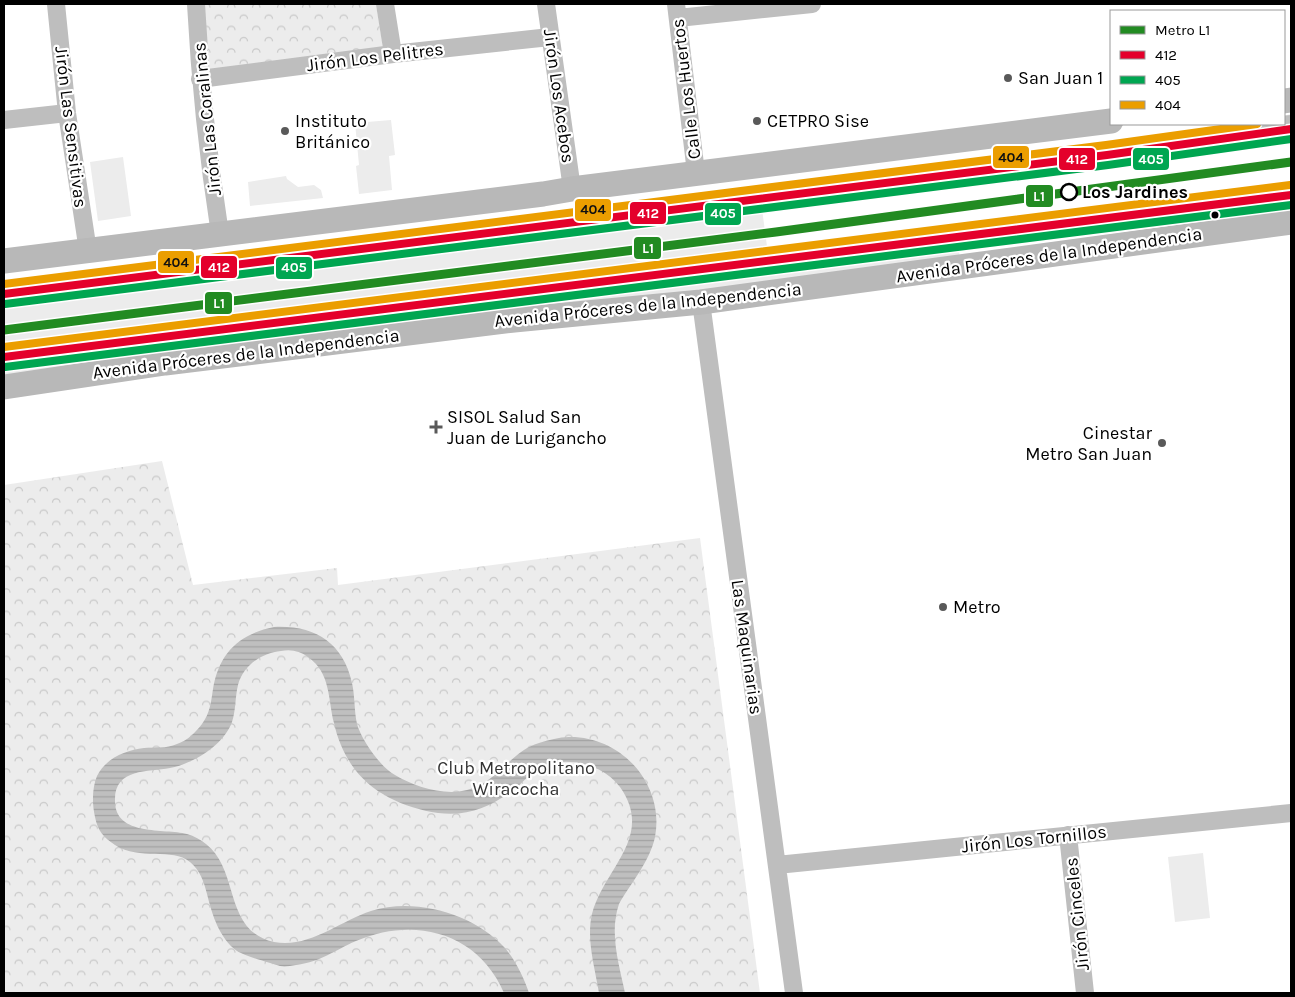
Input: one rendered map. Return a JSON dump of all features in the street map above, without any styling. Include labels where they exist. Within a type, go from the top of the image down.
[{"type":"main road","points":[[4,261],[1110,121]]},
{"type":"main road","points":[[4,294],[1107,155],[1291,129]]},
{"type":"main road","name":"Avenida Próceres de la Independencia","points":[[4,357],[1291,195]]},
{"type":"main road","name":"Avenida Próceres de la Independencia","points":[[4,387],[165,363],[514,320],[701,302],[1291,222]]},
{"type":"street","name":"Jirón Las Sensitivas","points":[[56,4],[67,113],[88,251]]},
{"type":"street","name":"Jirón Las Coralinas","points":[[196,4],[200,79],[220,234]]},
{"type":"street","points":[[385,4],[392,54]]},
{"type":"street","name":"Jirón Los Acebos","points":[[546,4],[572,189]]},
{"type":"street","points":[[677,11],[812,4]]},
{"type":"street","name":"Calle Los Huertos","points":[[677,11],[696,173]]},
{"type":"street","name":"Jirón Los Pelitres","points":[[200,79],[392,54],[550,37]]},
{"type":"street","points":[[4,120],[67,113]]},
{"type":"street","name":"Las Maquinarias","points":[[701,302],[794,993]]},
{"type":"street","name":"Jirón Los Tornillos","points":[[777,865],[1291,813]]},
{"type":"street","name":"Jirón Cinceles","points":[[1068,835],[1085,993]]},
{"type":"green space","points":[[203,4],[376,4],[383,47],[205,71]]},
{"type":"green space","points":[[391,120],[395,155],[389,156],[392,190],[359,194],[356,166],[359,165],[355,123]]},
{"type":"green space","points":[[123,157],[131,216],[98,221],[90,162]]},
{"type":"green space","points":[[286,176],[287,179],[298,187],[314,185],[321,190],[323,198],[250,206],[248,182]]},
{"type":"green space","points":[[762,209],[768,254],[4,347],[4,303]]},
{"type":"green space","points":[[958,247],[960,257],[4,381],[4,365]]},
{"type":"green space","name":"Club Metropolitano Wiracocha","points":[[162,461],[193,585],[337,568],[338,585],[700,538],[760,993],[4,993],[4,485]]},
{"type":"green space","points":[[1203,853],[1210,918],[1175,922],[1168,857]]},
{"type":"shaded area","points":[[274,627],[302,629],[314,633],[334,647],[348,669],[353,688],[357,724],[372,752],[395,775],[421,787],[449,792],[467,790],[487,781],[529,747],[565,737],[588,739],[606,745],[622,754],[636,767],[646,782],[653,799],[656,818],[653,846],[640,872],[619,904],[616,915],[616,948],[625,993],[599,993],[593,964],[590,933],[592,914],[598,897],[624,852],[630,837],[632,821],[629,805],[620,787],[613,779],[604,772],[584,764],[572,762],[551,763],[541,767],[500,799],[471,811],[449,814],[438,813],[401,803],[378,791],[351,764],[337,734],[325,679],[315,663],[299,652],[288,650],[274,652],[267,654],[249,666],[240,678],[232,722],[221,740],[197,758],[173,768],[143,771],[126,777],[120,782],[116,790],[117,813],[132,826],[187,834],[206,844],[217,855],[224,869],[239,913],[247,926],[258,936],[274,942],[299,942],[324,933],[371,911],[388,907],[407,906],[425,908],[461,918],[492,936],[513,958],[529,993],[504,993],[493,972],[478,956],[461,943],[442,935],[421,930],[400,930],[378,934],[356,941],[314,961],[290,966],[280,966],[246,955],[231,946],[221,933],[201,876],[190,862],[174,855],[125,850],[104,836],[96,822],[93,801],[95,781],[101,770],[111,760],[124,753],[144,748],[173,746],[191,736],[207,716],[216,676],[226,655],[241,640],[262,630]]},
{"type":"metro line","name":"L1","points":[[4,330],[776,232],[1291,162]]},
{"type":"transit line","name":"404","points":[[4,284],[1106,145],[1250,125]]},
{"type":"transit line","name":"412","points":[[4,294],[1107,155],[1291,129]]},
{"type":"transit line","name":"405","points":[[5,304],[1108,165],[1291,139]]},
{"type":"transit line","name":"404","points":[[4,347],[1290,185]]},
{"type":"transit line","name":"412","points":[[4,357],[1291,195]]},
{"type":"transit line","name":"405","points":[[5,367],[1291,205]]},
{"type":"place","name":"San Juan 1","points":[[1008,78]]},
{"type":"place","name":"CETPRO Sise","points":[[757,121]]},
{"type":"place","name":"Instituto Británico","points":[[285,131]]},
{"type":"place","name":"Los Jardines","points":[[1069,192]]},
{"type":"place","name":"SISOL Salud San Juan de Lurigancho","points":[[436,427]]},
{"type":"place","name":"Cinestar Metro San Juan","points":[[1162,443]]},
{"type":"place","name":"Metro","points":[[943,607]]}]
